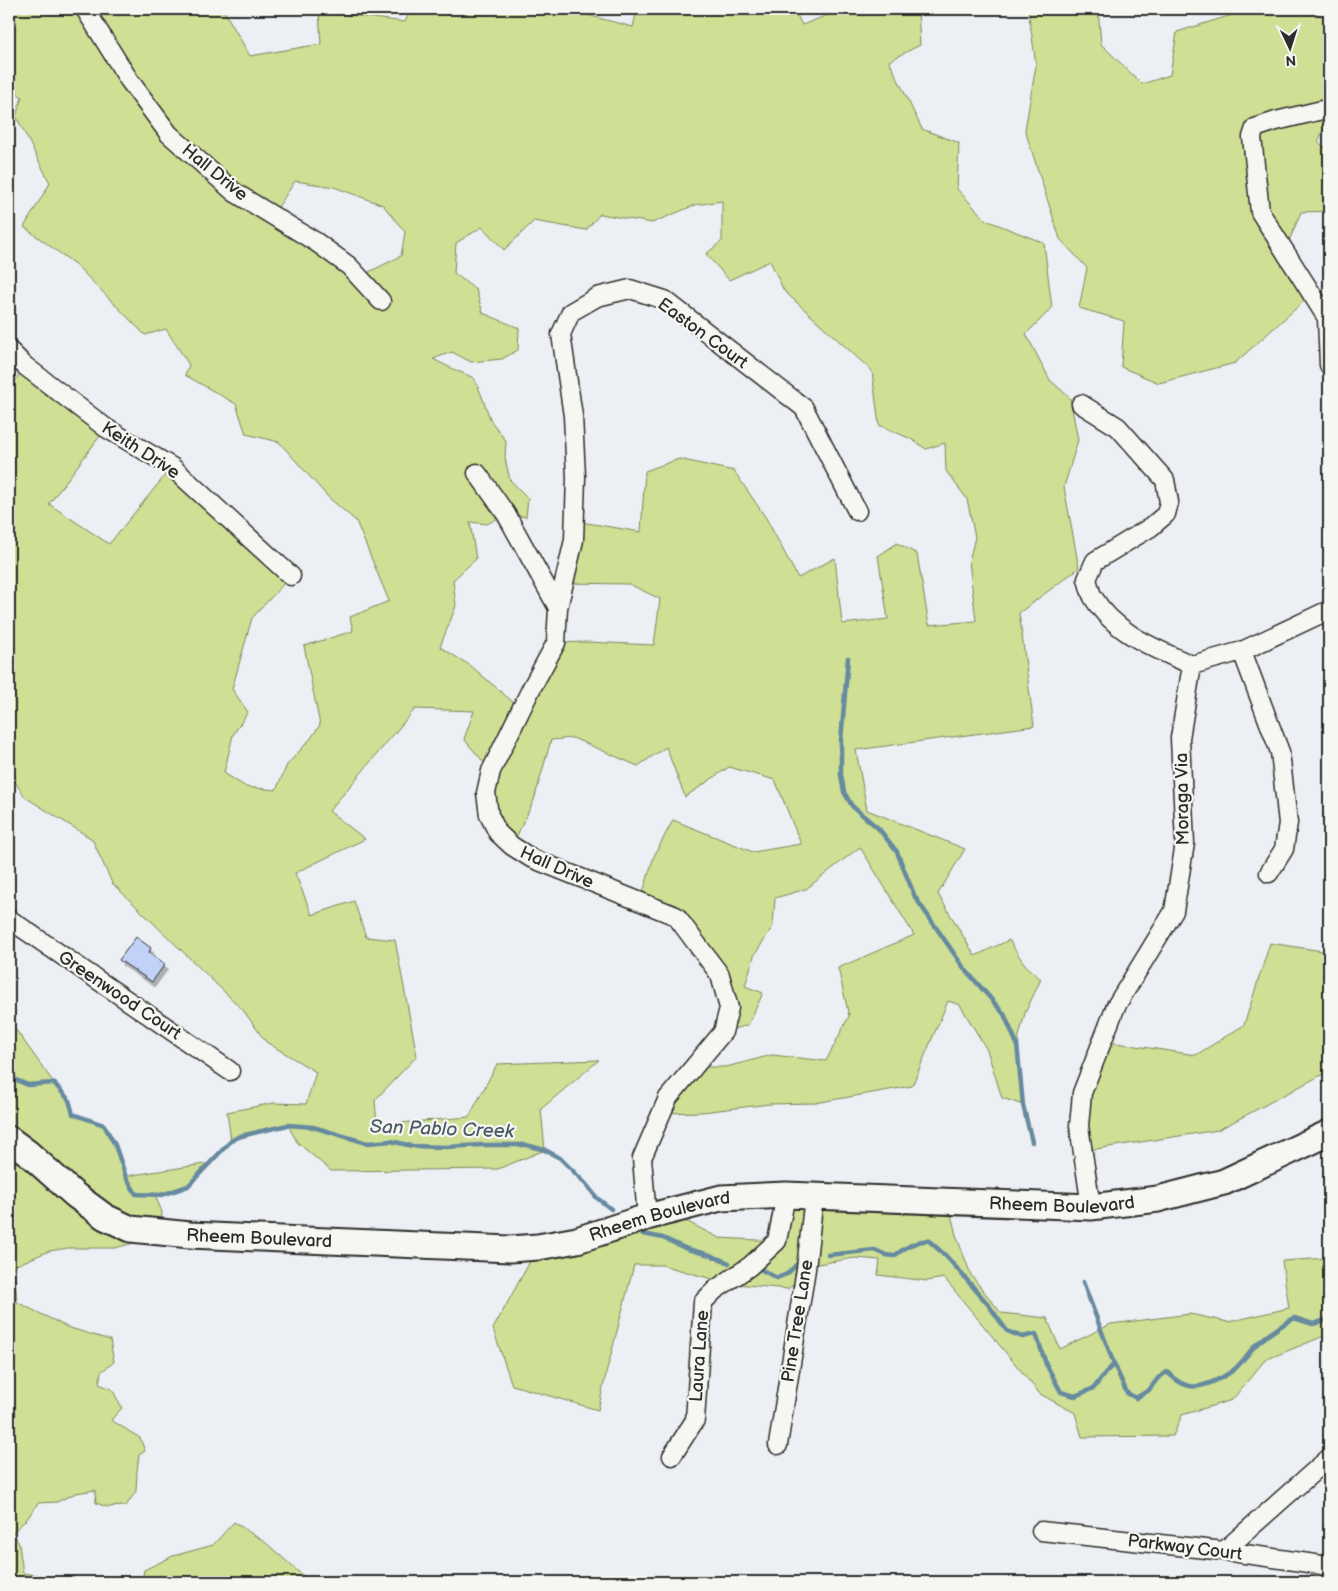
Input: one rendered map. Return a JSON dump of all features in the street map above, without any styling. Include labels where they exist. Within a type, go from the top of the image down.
[{"type":"street","name":"Hall Drive","points":[[85,9],[128,80],[169,134],[234,192],[316,242],[349,266],[381,301]]},
{"type":"street","points":[[1329,110],[1276,121],[1255,128],[1252,137],[1260,212],[1328,318],[1329,365]]},
{"type":"street","name":"Easton Court","points":[[558,608],[574,540],[576,477],[573,416],[561,334],[571,312],[597,297],[630,289],[665,300],[804,408],[858,511]]},
{"type":"street","name":"Keith Drive","points":[[9,350],[25,366],[106,428],[172,467],[291,576]]},
{"type":"street","points":[[1081,404],[1118,427],[1124,433],[1165,480],[1169,502],[1166,514],[1151,527],[1095,561],[1087,579],[1092,596],[1107,616],[1142,642],[1192,665],[1242,651],[1329,610]]},
{"type":"street","points":[[477,473],[506,514],[558,608]]},
{"type":"street","name":"Hall Drive","points":[[558,608],[556,643],[491,771],[486,793],[489,815],[498,833],[512,846],[531,858],[676,916],[720,975],[729,1008],[724,1032],[668,1098],[642,1158],[647,1217]]},
{"type":"street","points":[[1242,651],[1280,752],[1288,823],[1284,849],[1269,872]]},
{"type":"street","name":"Moraga Via","points":[[1091,1207],[1079,1126],[1082,1093],[1116,1006],[1174,911],[1185,843],[1180,738],[1192,665]]},
{"type":"street","name":"Greenwood Court","points":[[9,919],[230,1071]]},
{"type":"street","name":"Rheem Boulevard","points":[[9,1139],[28,1153],[75,1196],[105,1217],[131,1229],[190,1235],[510,1249],[538,1247],[577,1240],[647,1217],[721,1198],[786,1195],[1091,1207],[1158,1199],[1224,1182],[1329,1132]]},
{"type":"street","name":"Laura Lane","points":[[672,1456],[695,1420],[703,1302],[715,1290],[750,1266],[777,1241],[786,1195]]},
{"type":"street","name":"Pine Tree Lane","points":[[778,1445],[806,1269],[814,1196]]},
{"type":"street","points":[[1224,1550],[1329,1458]]},
{"type":"street","name":"Parkway Court","points":[[1041,1531],[1224,1550],[1329,1566]]},
{"type":"green space","points":[[9,9],[223,9],[250,56],[321,44],[319,11],[405,22],[411,9],[564,9],[633,27],[637,9],[794,9],[802,25],[843,9],[918,9],[920,45],[889,61],[922,129],[959,143],[957,189],[986,220],[1044,243],[1052,308],[1026,334],[1050,380],[1070,398],[1078,440],[1064,487],[1079,568],[1019,613],[1034,726],[856,750],[867,810],[965,849],[938,894],[975,956],[1009,940],[1026,966],[1041,979],[1025,1013],[1017,1044],[1023,1105],[1002,1098],[987,1050],[960,1005],[948,1001],[912,1086],[815,1103],[770,1104],[702,1112],[661,1113],[694,1067],[726,1067],[772,1055],[826,1061],[849,1016],[838,968],[914,935],[860,847],[806,889],[775,898],[773,926],[754,956],[745,986],[763,993],[748,1025],[723,1032],[729,1008],[676,916],[640,902],[654,856],[673,820],[753,852],[801,844],[775,780],[729,767],[685,797],[666,747],[638,766],[573,738],[551,740],[534,800],[512,846],[498,833],[491,771],[464,739],[474,711],[415,709],[329,811],[365,839],[295,873],[312,915],[354,901],[366,937],[395,940],[417,1056],[375,1100],[377,1125],[469,1117],[497,1064],[599,1060],[541,1109],[545,1150],[498,1169],[331,1171],[297,1142],[288,1125],[231,1141],[227,1112],[274,1103],[306,1104],[316,1072],[266,1042],[243,1010],[112,883],[92,839],[25,797],[9,773],[9,390],[25,366],[106,428],[49,504],[109,544],[172,467],[291,576],[252,618],[232,689],[248,712],[233,735],[224,773],[246,787],[276,790],[287,765],[320,725],[304,646],[353,631],[350,617],[389,601],[356,521],[328,497],[279,442],[246,434],[236,404],[185,375],[189,365],[166,329],[145,335],[76,265],[24,227],[50,183],[16,116],[22,97],[9,86]],"holes":[[[295,181],[334,187],[383,205],[405,232],[401,256],[359,277],[273,215]],[[722,201],[722,241],[706,254],[729,280],[770,261],[784,291],[872,371],[879,425],[911,439],[926,449],[945,443],[946,471],[967,499],[975,537],[969,561],[976,621],[929,625],[917,554],[897,543],[878,556],[888,619],[842,624],[835,558],[798,578],[766,518],[734,471],[679,459],[645,471],[641,532],[575,521],[564,583],[629,584],[660,599],[654,645],[586,642],[556,643],[521,709],[471,666],[440,647],[456,606],[453,580],[476,559],[470,522],[487,524],[506,514],[526,517],[528,498],[510,480],[505,458],[506,441],[491,421],[474,378],[433,359],[452,352],[471,362],[502,359],[518,350],[519,328],[483,313],[476,290],[454,273],[456,243],[482,227],[504,250],[534,221],[586,230],[600,214],[652,223],[695,205]]]},
{"type":"green space","points":[[1028,9],[1098,9],[1101,44],[1142,84],[1170,75],[1177,32],[1251,9],[1304,9],[1329,19],[1329,117],[1318,142],[1329,150],[1329,211],[1301,212],[1285,251],[1312,294],[1235,363],[1159,383],[1121,367],[1124,321],[1079,308],[1087,268],[1060,239],[1025,130],[1036,65]]},
{"type":"green space","points":[[1270,943],[1329,952],[1329,1071],[1218,1130],[1083,1151],[1079,1126],[1103,1041],[1196,1055],[1244,1025]]},
{"type":"green space","points":[[9,1026],[16,1030],[54,1083],[69,1100],[73,1114],[104,1125],[115,1145],[126,1176],[211,1163],[188,1186],[155,1195],[162,1212],[161,1222],[141,1241],[115,1248],[68,1248],[49,1251],[14,1266],[17,1302],[67,1327],[110,1340],[114,1362],[101,1372],[99,1384],[112,1389],[122,1408],[111,1420],[140,1438],[145,1451],[139,1455],[136,1491],[126,1506],[107,1507],[96,1503],[95,1490],[76,1493],[57,1502],[38,1503],[27,1519],[13,1532],[19,1544],[23,1573],[48,1577],[52,1582],[9,1582]]},
{"type":"green space","points":[[786,1195],[948,1202],[956,1235],[971,1275],[1001,1313],[1047,1318],[1060,1349],[1111,1324],[1190,1314],[1228,1322],[1289,1308],[1282,1261],[1329,1258],[1329,1334],[1265,1360],[1232,1400],[1182,1415],[1173,1436],[1082,1437],[1075,1413],[1040,1394],[944,1278],[927,1281],[878,1275],[880,1260],[855,1258],[818,1264],[788,1289],[726,1283],[662,1265],[634,1265],[598,1410],[512,1385],[493,1329],[538,1247],[647,1217],[688,1222],[719,1238],[776,1241]]},
{"type":"green space","points":[[234,1522],[266,1543],[310,1582],[142,1582],[144,1570],[173,1556],[213,1545]]},
{"type":"building","points":[[136,937],[151,948],[149,952],[165,964],[152,982],[119,960]]},
{"type":"waterway","points":[[848,658],[841,741],[841,775],[844,792],[852,806],[879,829],[897,852],[915,897],[964,968],[1004,1014],[1017,1044],[1023,1105],[1032,1142]]},
{"type":"waterway","name":"San Pablo Creek","points":[[9,1077],[28,1085],[54,1083],[69,1100],[73,1114],[104,1125],[115,1145],[126,1177],[136,1194],[162,1195],[188,1186],[231,1141],[240,1136],[288,1125],[313,1127],[367,1143],[391,1141],[412,1146],[446,1147],[526,1145],[545,1150],[560,1158],[597,1198],[611,1209]]},
{"type":"waterway","name":"San Pablo Creek","points":[[643,1234],[663,1238],[687,1249],[710,1255],[729,1263]]},
{"type":"waterway","name":"San Pablo Creek","points":[[828,1255],[875,1250],[894,1256],[910,1245],[928,1240],[946,1256],[987,1303],[1007,1331],[1022,1337],[1036,1334],[1046,1364],[1061,1392],[1075,1396],[1094,1388],[1114,1364],[1127,1393],[1136,1398],[1149,1390],[1158,1378],[1167,1372],[1183,1384],[1192,1386],[1205,1385],[1231,1372],[1259,1342],[1294,1318],[1313,1324],[1329,1319]]},
{"type":"waterway","name":"San Pablo Creek","points":[[760,1269],[777,1278],[787,1274],[799,1262]]},
{"type":"waterway","points":[[1083,1282],[1114,1364]]}]
